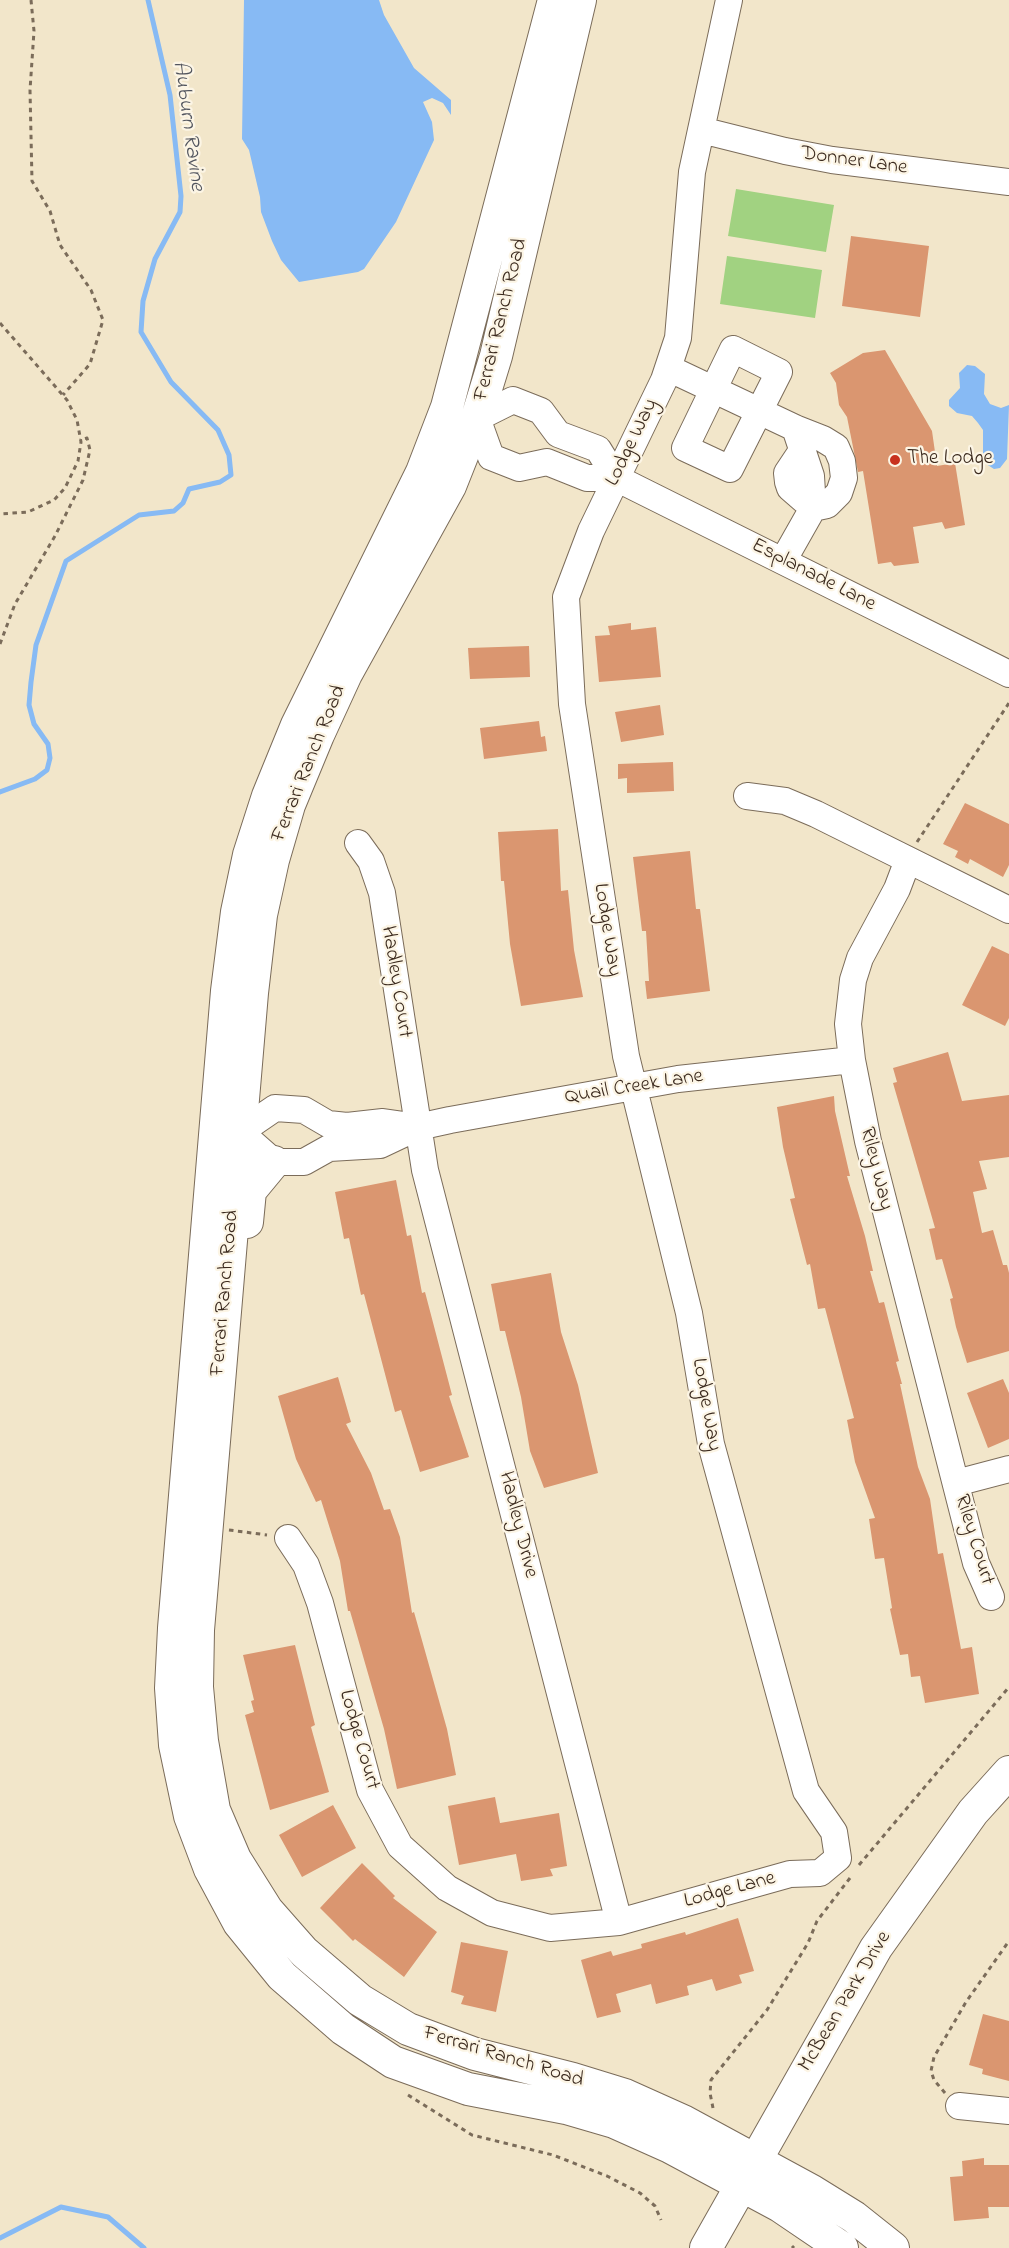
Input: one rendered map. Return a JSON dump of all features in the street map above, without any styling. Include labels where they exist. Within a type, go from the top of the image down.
[{"type":"main road","name":"Ferrari Ranch Road","points":[[554,0],[447,407],[422,472],[297,725],[268,796],[249,855],[231,952],[228,1131],[217,1403],[198,1630],[197,1687],[202,1741],[214,1810],[235,1859],[267,1910],[304,1952],[352,1993],[408,2029],[475,2054],[625,2095],[683,2121],[748,2173],[795,2215],[842,2248]]},
{"type":"main road","name":"Ferrari Ranch Road","points":[[576,7],[496,356],[477,418],[450,486],[427,531],[346,674],[289,805],[273,860],[261,915],[228,1131],[174,1628],[171,1688],[175,1745],[190,1816],[210,1869],[239,1923],[282,1976],[343,2029],[393,2062],[468,2089],[566,2108],[614,2122],[670,2147],[812,2191],[854,2217],[893,2248]]},
{"type":"main road","points":[[447,407],[477,418]]},
{"type":"main road","points":[[217,1403],[240,1298],[250,1191],[274,1162]]},
{"type":"main road","name":"McBean Park Drive","points":[[706,2248],[876,1948],[973,1812],[1009,1772]]},
{"type":"street","name":"Lodge Way","points":[[729,0],[692,172],[678,338],[668,368],[591,531],[566,597],[572,704],[626,1056],[689,1313],[711,1444],[806,1791],[834,1832],[848,1868]]},
{"type":"street","name":"Donner Lane","points":[[701,130],[832,160],[1009,182]]},
{"type":"street","points":[[733,350],[779,372],[730,469],[685,448],[714,390],[733,350]]},
{"type":"street","points":[[668,368],[759,411],[799,439],[823,439],[836,447],[842,461],[844,478],[839,493],[827,506],[813,508]]},
{"type":"street","points":[[558,434],[547,462],[519,468],[491,457],[477,418],[513,400],[541,411],[558,434],[598,449],[616,478]]},
{"type":"street","points":[[783,561],[813,508],[811,476],[799,439]]},
{"type":"street","name":"Esplanade Lane","points":[[547,462],[586,478],[616,478],[1009,674]]},
{"type":"street","points":[[747,796],[785,801],[1009,910]]},
{"type":"street","name":"Hadley Court","points":[[358,843],[371,861],[382,893],[417,1127]]},
{"type":"street","name":"Riley Way","points":[[908,860],[856,969],[848,1024],[852,1060],[868,1141],[956,1483]]},
{"type":"street","name":"Quail Creek Lane","points":[[329,1136],[380,1145],[417,1127],[633,1087],[678,1079],[852,1060]]},
{"type":"street","points":[[275,1108],[304,1110],[329,1136],[304,1162],[274,1162],[228,1131],[275,1108]]},
{"type":"street","name":"Hadley Drive","points":[[417,1127],[425,1170],[619,1922]]},
{"type":"street","points":[[956,1483],[1009,1469]]},
{"type":"street","name":"Riley Court","points":[[956,1483],[976,1563],[991,1597]]},
{"type":"street","name":"Lodge Court","points":[[288,1538],[306,1565],[320,1603],[370,1790],[400,1846],[447,1888],[492,1913],[550,1928],[619,1922]]},
{"type":"street","name":"Lodge Lane","points":[[619,1922],[790,1874],[820,1873],[848,1868]]},
{"type":"street","points":[[959,2106],[1009,2111]]},
{"type":"path","points":[[31,0],[34,31],[30,90],[32,181],[50,211],[60,245],[91,290],[103,320],[90,364],[63,395]]},
{"type":"path","points":[[0,323],[63,395],[77,420],[80,440],[78,461],[65,488],[54,500],[28,512],[0,514]]},
{"type":"path","points":[[0,644],[15,604],[55,536],[83,480],[90,450],[87,438],[80,440]]},
{"type":"path","points":[[908,860],[922,833],[1009,703]]},
{"type":"path","points":[[207,1526],[288,1538]]},
{"type":"path","points":[[714,2113],[710,2093],[711,2079],[781,1990],[848,1868],[872,1847],[938,1774],[1009,1687]]},
{"type":"path","points":[[959,2106],[934,2080],[930,2065],[966,2002],[1009,1941]]},
{"type":"path","points":[[403,2092],[472,2135],[553,2155],[607,2176],[640,2193],[655,2206],[661,2220]]},
{"type":"green space","points":[[736,189],[834,205],[826,252],[728,236]]},
{"type":"green space","points":[[727,256],[822,270],[815,318],[720,304]]},
{"type":"water","points":[[244,0],[379,0],[384,15],[414,68],[451,100],[451,115],[443,103],[432,98],[423,102],[432,122],[434,140],[396,222],[364,269],[358,272],[299,282],[281,260],[272,241],[261,212],[260,197],[249,150],[242,139]]},
{"type":"water","points":[[967,365],[975,366],[985,374],[984,394],[990,404],[1001,408],[1009,405],[1007,459],[1000,468],[994,469],[983,462],[983,430],[978,423],[972,416],[957,413],[949,406],[949,400],[960,388],[959,373]]},
{"type":"building","points":[[851,236],[929,246],[920,317],[842,306]]},
{"type":"building","name":"The Lodge","points":[[885,350],[932,431],[937,466],[955,463],[965,525],[945,529],[942,522],[913,527],[919,563],[894,566],[891,562],[878,564],[863,471],[858,472],[847,417],[839,405],[836,383],[830,373],[863,353]]},
{"type":"building","points":[[631,623],[631,630],[656,627],[661,677],[599,682],[595,636],[610,635],[608,626]]},
{"type":"building","points":[[529,646],[530,677],[470,679],[468,648]]},
{"type":"building","points":[[660,705],[664,735],[621,742],[615,712]]},
{"type":"building","points":[[539,721],[541,737],[545,736],[547,751],[484,759],[480,728]]},
{"type":"building","points":[[673,762],[674,791],[627,793],[627,778],[618,779],[618,764]]},
{"type":"building","points":[[965,803],[1009,824],[1009,865],[1003,877],[970,859],[968,864],[955,857],[958,851],[943,844]]},
{"type":"building","points":[[558,829],[561,891],[568,890],[574,950],[583,997],[521,1006],[510,944],[504,881],[501,881],[498,832]]},
{"type":"building","points":[[690,851],[696,909],[700,909],[710,991],[647,999],[645,981],[649,981],[646,931],[642,931],[633,857]]},
{"type":"building","points":[[992,946],[1009,954],[1009,1018],[1005,1026],[962,1005]]},
{"type":"building","points":[[948,1052],[962,1101],[1009,1095],[1009,1157],[979,1161],[987,1189],[973,1192],[982,1233],[993,1230],[1003,1265],[1007,1265],[1009,1273],[1009,1351],[967,1363],[956,1327],[950,1299],[953,1298],[942,1259],[936,1260],[929,1229],[935,1228],[893,1083],[897,1082],[893,1068]]},
{"type":"building","points":[[834,1096],[835,1111],[850,1176],[847,1176],[865,1236],[873,1271],[870,1271],[879,1303],[884,1302],[899,1361],[896,1362],[902,1384],[900,1384],[918,1467],[930,1499],[938,1554],[943,1553],[961,1649],[972,1647],[979,1694],[925,1703],[920,1676],[911,1677],[908,1654],[900,1655],[890,1609],[892,1608],[884,1558],[875,1559],[869,1519],[875,1518],[855,1462],[847,1420],[854,1418],[825,1308],[818,1309],[810,1264],[807,1265],[790,1199],[795,1198],[783,1147],[777,1107]]},
{"type":"building","points":[[396,1180],[407,1236],[411,1235],[422,1293],[425,1292],[452,1395],[449,1396],[469,1457],[420,1472],[401,1410],[395,1412],[364,1294],[361,1295],[349,1238],[344,1239],[335,1192]]},
{"type":"building","points":[[551,1273],[561,1332],[578,1385],[598,1473],[544,1488],[530,1451],[521,1397],[505,1331],[500,1331],[491,1284]]},
{"type":"building","points":[[338,1377],[351,1422],[346,1424],[371,1473],[384,1510],[390,1509],[400,1537],[412,1613],[414,1612],[447,1729],[456,1775],[397,1789],[384,1729],[350,1611],[348,1611],[340,1561],[321,1500],[316,1502],[296,1459],[278,1396]]},
{"type":"building","points":[[1003,1379],[1009,1393],[1009,1439],[988,1448],[967,1393]]},
{"type":"building","points":[[295,1645],[315,1725],[311,1727],[329,1792],[270,1810],[245,1715],[254,1712],[251,1701],[254,1700],[243,1655]]},
{"type":"building","points":[[495,1797],[500,1823],[559,1813],[567,1866],[550,1869],[553,1876],[521,1881],[516,1854],[459,1865],[448,1806]]},
{"type":"building","points":[[333,1805],[356,1848],[302,1877],[279,1835]]},
{"type":"building","points":[[362,1863],[395,1896],[393,1898],[437,1932],[404,1977],[355,1939],[353,1941],[320,1908]]},
{"type":"building","points":[[738,1918],[754,1971],[739,1975],[742,1983],[716,1991],[712,1979],[687,1986],[689,1995],[656,2004],[651,1984],[616,1994],[621,2012],[597,2018],[581,1960],[611,1951],[613,1956],[642,1948],[641,1944],[685,1932],[686,1935]]},
{"type":"building","points":[[461,1942],[508,1951],[496,2012],[461,2004],[464,1996],[451,1992]]},
{"type":"building","points":[[983,2014],[1009,2021],[1009,2081],[982,2074],[983,2069],[969,2065]]},
{"type":"building","points":[[984,2158],[984,2165],[1009,2165],[1009,2207],[988,2207],[989,2218],[954,2221],[950,2177],[963,2176],[962,2161]]},
{"type":"waterway","name":"Auburn Ravine","points":[[0,792],[35,779],[47,770],[50,758],[48,744],[34,724],[29,705],[31,682],[36,645],[66,561],[139,515],[174,511],[183,503],[189,489],[220,482],[231,475],[229,455],[218,430],[171,382],[141,332],[143,301],[155,259],[180,212],[181,196],[170,95],[148,0]]},
{"type":"waterway","name":"Auburn Ravine","points":[[0,2238],[61,2207],[108,2217],[144,2248]]},
{"type":"place","name":"The Lodge","points":[[895,460]]}]
